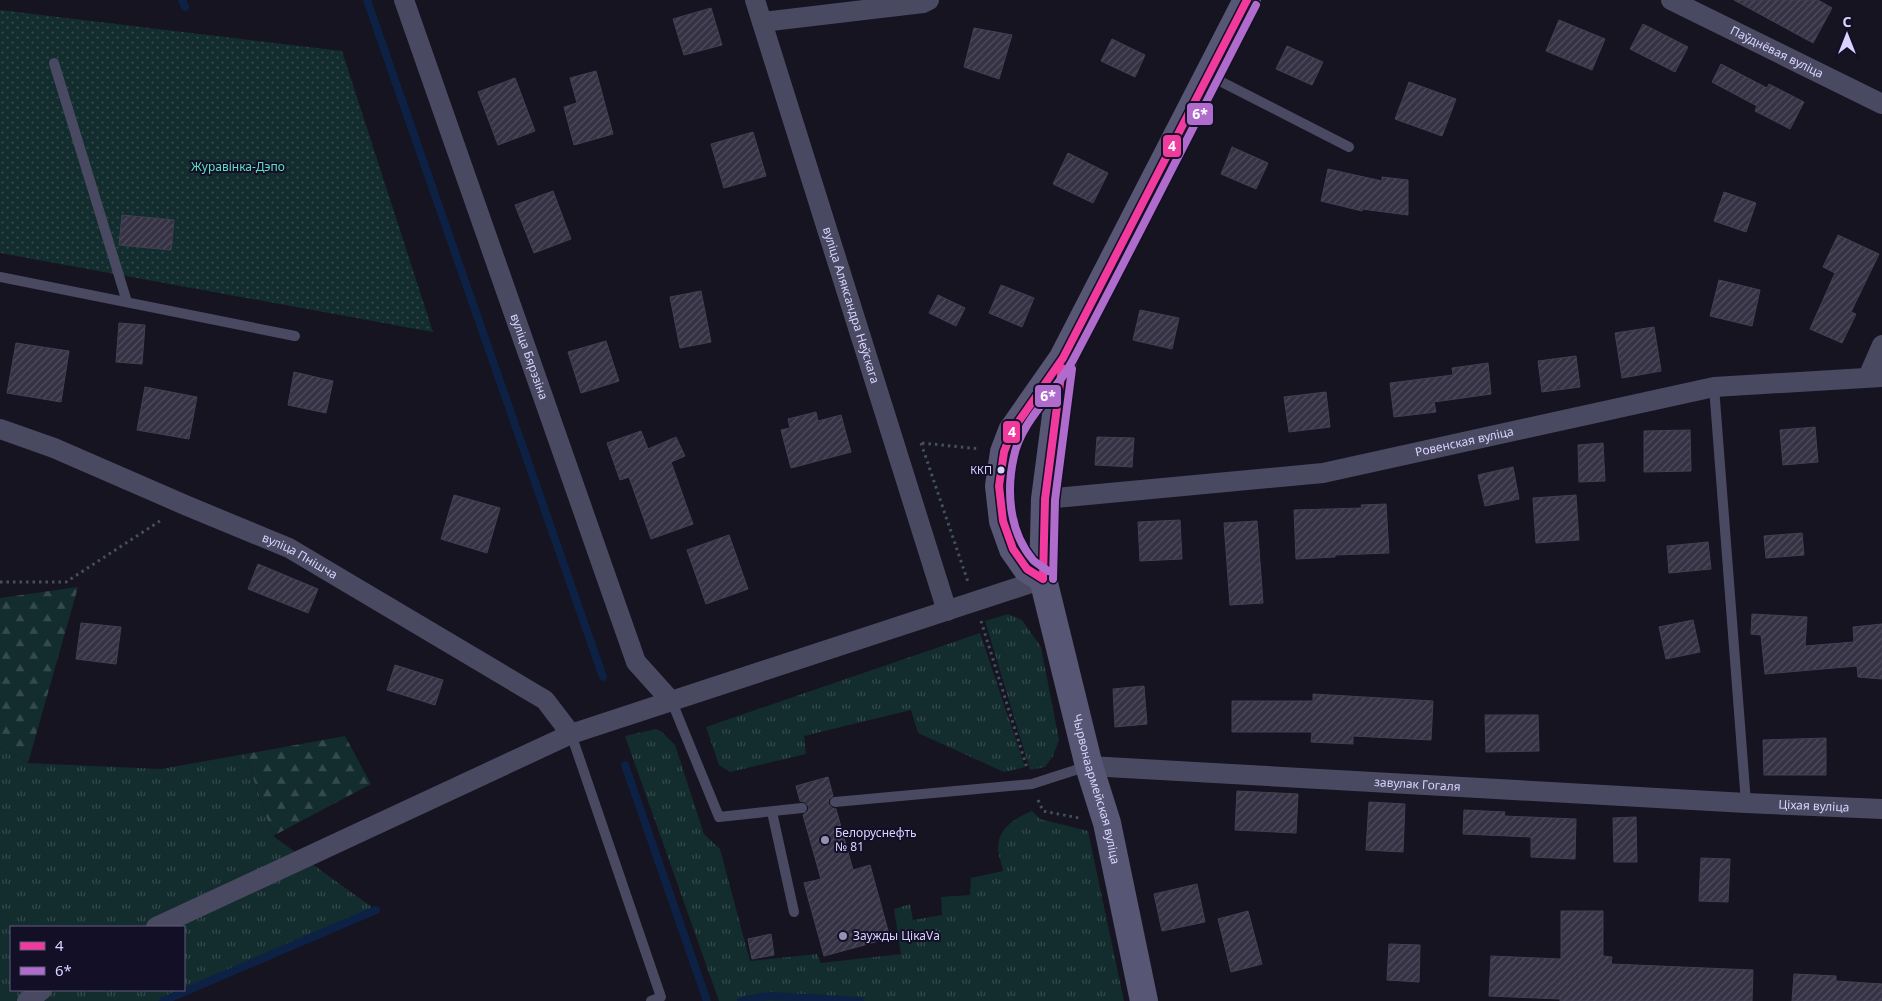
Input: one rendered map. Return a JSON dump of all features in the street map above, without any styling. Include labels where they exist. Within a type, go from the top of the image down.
[{"type":"main road","name":"Чырвонаармейская вуліца","points":[[1043,579],[1027,568],[1013,549],[1003,521],[999,486],[1004,452],[1012,430],[1063,358],[1247,0]]},
{"type":"main road","name":"Чырвонаармейская вуліца","points":[[1063,358],[1045,499],[1043,579],[1089,766],[1107,824],[1144,1001]]},
{"type":"street","name":"вуліца Бярэзіна","points":[[404,0],[636,662],[672,702]]},
{"type":"street","name":"вуліца Аляксандра Неўскага","points":[[755,0],[947,611]]},
{"type":"street","points":[[762,22],[922,3],[929,0]]},
{"type":"street","name":"Паўднёвая вуліца","points":[[1671,0],[1882,104]]},
{"type":"street","points":[[1875,377],[1882,345]]},
{"type":"street","name":"Ровенская вуліца","points":[[1045,499],[1323,472],[1714,387],[1875,377]]},
{"type":"street","name":"вуліца Пнішча","points":[[0,429],[54,448],[289,548],[545,700],[571,734]]},
{"type":"street","points":[[158,926],[571,734],[1043,579]]},
{"type":"street","name":"завулак Гогаля","points":[[1089,766],[1746,803]]},
{"type":"street","name":"Ціхая вуліца","points":[[1746,803],[1882,809]]},
{"type":"street","points":[[28,1001],[41,991]]},
{"type":"lane","points":[[54,63],[127,302]]},
{"type":"lane","points":[[1209,75],[1349,147]]},
{"type":"lane","points":[[0,277],[295,336]]},
{"type":"lane","points":[[1714,387],[1746,803]]},
{"type":"lane","points":[[672,702],[719,817],[802,808]]},
{"type":"lane","points":[[571,734],[661,997],[651,1001]]},
{"type":"lane","points":[[835,802],[1032,784],[1089,766]]},
{"type":"lane","points":[[772,812],[794,912]]},
{"type":"path","points":[[893,440],[1004,452]]},
{"type":"path","points":[[921,444],[975,602],[1032,784],[1043,810],[1107,824]]},
{"type":"path","points":[[0,582],[66,582],[185,505]]},
{"type":"green space","name":"Журавінка-Дэпо","points":[[0,10],[342,51],[433,332],[0,253]]},
{"type":"green space","points":[[78,587],[28,763],[0,747],[0,598]]},
{"type":"green space","points":[[1008,614],[1022,620],[1041,647],[1059,740],[1053,756],[1045,767],[1030,770],[985,621]]},
{"type":"green space","points":[[980,633],[1025,767],[1004,772],[918,733],[911,710],[804,736],[806,754],[730,772],[719,765],[706,727]]},
{"type":"green space","points":[[656,729],[662,732],[675,745],[704,834],[720,849],[750,961],[817,954],[821,963],[901,954],[894,909],[910,904],[913,920],[942,915],[941,897],[970,895],[971,878],[1003,871],[998,848],[1001,834],[1014,820],[1032,811],[1040,819],[1088,831],[1124,1001],[719,1001],[625,736]]},
{"type":"green space","points":[[345,736],[371,784],[273,836],[245,754]]},
{"type":"green space","points":[[0,747],[28,763],[161,769],[245,754],[273,836],[376,910],[163,1001],[0,1001]]},
{"type":"building","points":[[1734,0],[1818,0],[1832,8],[1813,43]]},
{"type":"building","points":[[711,8],[722,45],[684,55],[673,19]]},
{"type":"building","points":[[1559,20],[1605,39],[1592,70],[1546,51]]},
{"type":"building","points":[[1643,24],[1688,47],[1675,72],[1630,49]]},
{"type":"building","points":[[974,28],[1012,35],[999,79],[964,67]]},
{"type":"building","points":[[1112,39],[1145,55],[1135,77],[1101,61]]},
{"type":"building","points":[[1287,46],[1323,62],[1312,85],[1276,69]]},
{"type":"building","points":[[1721,64],[1767,88],[1769,84],[1804,102],[1790,129],[1755,111],[1757,106],[1712,82]]},
{"type":"building","points":[[596,71],[613,134],[574,145],[564,107],[577,103],[570,78]]},
{"type":"building","points":[[515,78],[535,131],[498,145],[478,92]]},
{"type":"building","points":[[1409,82],[1456,99],[1442,136],[1395,119]]},
{"type":"building","points":[[753,132],[766,176],[724,188],[711,144]]},
{"type":"building","points":[[1232,147],[1268,163],[1256,189],[1221,174]]},
{"type":"building","points":[[1068,153],[1108,173],[1093,203],[1053,184]]},
{"type":"building","points":[[1328,169],[1382,181],[1382,177],[1408,180],[1408,215],[1362,209],[1362,211],[1321,201]]},
{"type":"building","points":[[553,191],[571,239],[534,253],[515,205]]},
{"type":"building","points":[[1724,192],[1756,203],[1746,232],[1714,221]]},
{"type":"building","points":[[122,215],[174,220],[171,250],[119,245]]},
{"type":"building","points":[[1838,235],[1879,254],[1851,312],[1856,314],[1842,343],[1810,329],[1835,273],[1823,267]]},
{"type":"building","points":[[1719,280],[1760,290],[1752,326],[1710,316]]},
{"type":"building","points":[[1001,285],[1034,298],[1022,327],[989,313]]},
{"type":"building","points":[[701,291],[711,342],[680,348],[670,297]]},
{"type":"building","points":[[938,295],[965,308],[956,326],[929,313]]},
{"type":"building","points":[[1140,310],[1179,318],[1172,349],[1133,340]]},
{"type":"building","points":[[119,323],[145,325],[142,364],[116,362]]},
{"type":"building","points":[[1654,327],[1661,371],[1622,378],[1615,333]]},
{"type":"building","points":[[606,341],[619,381],[581,393],[568,352]]},
{"type":"building","points":[[16,343],[69,351],[61,402],[7,393]]},
{"type":"building","points":[[1576,356],[1580,387],[1542,392],[1538,361]]},
{"type":"building","points":[[1488,363],[1491,394],[1434,402],[1436,412],[1394,417],[1390,383],[1453,375],[1452,368]]},
{"type":"building","points":[[294,372],[333,381],[326,413],[288,405]]},
{"type":"building","points":[[145,387],[197,397],[189,439],[137,430]]},
{"type":"building","points":[[1326,392],[1330,427],[1289,432],[1284,397]]},
{"type":"building","points":[[816,412],[818,421],[841,415],[851,452],[791,468],[781,430],[790,428],[788,419]]},
{"type":"building","points":[[1815,427],[1818,462],[1783,465],[1780,430]]},
{"type":"building","points":[[1690,430],[1691,471],[1644,472],[1644,431]]},
{"type":"building","points":[[641,431],[648,449],[676,437],[685,456],[671,462],[693,524],[651,539],[629,477],[620,480],[607,443]]},
{"type":"building","points":[[1097,437],[1134,438],[1132,467],[1095,465]]},
{"type":"building","points":[[1603,443],[1605,481],[1579,482],[1578,445]]},
{"type":"building","points":[[1513,467],[1519,499],[1485,506],[1478,475]]},
{"type":"building","points":[[454,495],[500,508],[487,553],[441,539]]},
{"type":"building","points":[[1576,495],[1579,540],[1536,543],[1533,498]]},
{"type":"building","points":[[1386,504],[1389,553],[1296,559],[1294,510],[1362,508],[1361,505]]},
{"type":"building","points":[[1180,520],[1182,559],[1140,561],[1138,522]]},
{"type":"building","points":[[1257,521],[1263,603],[1230,605],[1224,523]]},
{"type":"building","points":[[1802,533],[1804,555],[1766,558],[1764,536]]},
{"type":"building","points":[[729,535],[748,589],[706,604],[687,550]]},
{"type":"building","points":[[1708,542],[1711,569],[1669,573],[1667,546]]},
{"type":"building","points":[[258,564],[318,589],[308,613],[248,589]]},
{"type":"building","points":[[1752,614],[1807,617],[1805,646],[1854,642],[1853,627],[1882,624],[1882,679],[1858,677],[1857,666],[1765,674],[1761,635],[1751,634]]},
{"type":"building","points":[[1693,620],[1700,652],[1666,659],[1659,627]]},
{"type":"building","points":[[81,623],[121,627],[116,664],[76,659]]},
{"type":"building","points":[[395,665],[443,680],[435,705],[387,690]]},
{"type":"building","points":[[1144,686],[1147,724],[1115,727],[1113,689]]},
{"type":"building","points":[[1313,694],[1433,701],[1431,740],[1353,736],[1353,744],[1311,742],[1312,732],[1232,732],[1232,701],[1313,701]]},
{"type":"building","points":[[1485,715],[1538,715],[1539,751],[1486,752]]},
{"type":"building","points":[[1826,738],[1826,775],[1764,775],[1763,740]]},
{"type":"building","points":[[828,777],[833,796],[829,799],[828,803],[832,808],[836,809],[853,870],[870,865],[890,938],[824,956],[804,883],[821,879],[803,815],[808,811],[809,807],[805,802],[800,801],[796,786]]},
{"type":"building","points":[[1237,791],[1298,794],[1296,833],[1235,830]]},
{"type":"building","points":[[1369,802],[1405,804],[1403,852],[1366,850]]},
{"type":"building","points":[[1464,810],[1505,812],[1504,816],[1576,819],[1575,859],[1531,857],[1531,837],[1463,834]]},
{"type":"building","points":[[1636,817],[1637,862],[1614,862],[1613,818]]},
{"type":"building","points":[[1701,858],[1730,859],[1728,902],[1699,901]]},
{"type":"building","points":[[1197,884],[1205,922],[1162,931],[1154,894]]},
{"type":"building","points":[[1248,911],[1262,964],[1231,972],[1218,919]]},
{"type":"building","points":[[1561,911],[1603,911],[1603,956],[1612,957],[1611,964],[1753,970],[1752,1001],[1560,1001],[1560,999],[1489,996],[1491,956],[1561,959]]},
{"type":"building","points":[[771,934],[774,955],[752,959],[748,939]]},
{"type":"building","points":[[1389,944],[1420,945],[1419,982],[1387,980]]},
{"type":"building","points":[[1794,974],[1836,976],[1836,981],[1882,984],[1882,1001],[1792,1001]]},
{"type":"waterway","points":[[182,0],[185,7]]},
{"type":"waterway","points":[[367,0],[603,677]]},
{"type":"waterway","points":[[625,765],[707,1001]]},
{"type":"waterway","points":[[163,1001],[376,910]]},
{"type":"waterway","points":[[741,1001],[769,996],[860,1001]]},
{"type":"transit line","name":"4","points":[[1043,579],[1027,569],[1013,549],[1003,521],[999,486],[1004,452],[1012,431],[1063,358],[1247,0]]},
{"type":"transit line","name":"6*","points":[[1048,571],[1033,560],[1025,549],[1014,524],[1011,511],[1010,483],[1018,443],[1031,419],[1058,384],[1073,360],[1256,5]]},
{"type":"transit line","name":"4","points":[[1043,579],[1045,499],[1062,368]]},
{"type":"transit line","name":"6*","points":[[1053,579],[1055,500],[1072,369]]},
{"type":"place","name":"ККП","points":[[1001,470]]},
{"type":"place","name":"Белоруснефть № 81","points":[[825,840]]},
{"type":"place","name":"Заужды ЦікаVа","points":[[843,936]]}]
